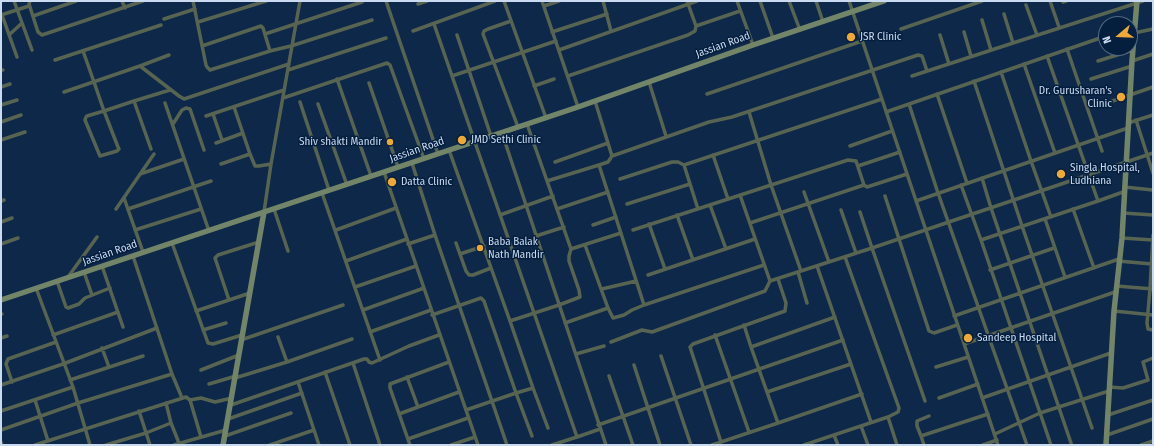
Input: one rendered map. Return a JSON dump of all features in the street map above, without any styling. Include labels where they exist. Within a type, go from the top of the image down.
[{"type":"street","points":[[14,1],[32,50]]},
{"type":"street","points":[[30,1],[29,6],[38,32],[42,35],[143,1]]},
{"type":"street","points":[[59,1],[60,6]]},
{"type":"street","points":[[33,16],[76,1]]},
{"type":"street","points":[[122,1],[125,8]]},
{"type":"street","points":[[193,1],[206,65],[210,70],[372,20]]},
{"type":"street","points":[[198,22],[266,1]]},
{"type":"street","points":[[223,445],[300,1]]},
{"type":"street","points":[[391,1],[386,2],[438,154]]},
{"type":"street","points":[[418,4],[426,1]]},
{"type":"street","points":[[413,31],[495,1]]},
{"type":"street","points":[[504,1],[546,118]]},
{"type":"street","points":[[542,1],[578,107]]},
{"type":"street","points":[[544,6],[559,1]]},
{"type":"street","points":[[603,1],[611,31]]},
{"type":"street","points":[[559,50],[687,3],[697,1]]},
{"type":"street","points":[[737,1],[753,45]]},
{"type":"street","points":[[760,1],[773,38]]},
{"type":"street","points":[[789,1],[800,30]]},
{"type":"street","points":[[816,1],[823,22]]},
{"type":"street","points":[[849,1],[998,445]]},
{"type":"street","name":"Jassian Road","points":[[1,300],[502,133],[773,38],[884,1]]},
{"type":"street","points":[[901,29],[982,1]]},
{"type":"street","points":[[1050,1],[1059,27]]},
{"type":"street","points":[[912,76],[1139,1]]},
{"type":"street","points":[[1135,16],[1139,1]]},
{"type":"street","points":[[265,34],[362,2]]},
{"type":"street","points":[[687,3],[696,26]]},
{"type":"street","points":[[1026,5],[1037,35]]},
{"type":"street","points":[[17,57],[2,15],[29,6]]},
{"type":"street","points":[[164,19],[195,9]]},
{"type":"street","points":[[568,76],[688,35],[695,30],[696,26],[740,11]]},
{"type":"street","points":[[552,32],[607,14]]},
{"type":"street","points":[[1004,14],[1013,43]]},
{"type":"street","points":[[982,20],[991,50]]},
{"type":"street","points":[[511,21],[488,29],[483,33],[518,127]]},
{"type":"street","points":[[9,35],[22,23]]},
{"type":"street","points":[[434,24],[577,437]]},
{"type":"street","points":[[55,60],[161,25]]},
{"type":"street","points":[[202,46],[261,26],[270,51]]},
{"type":"street","points":[[1138,32],[1153,29]]},
{"type":"street","points":[[964,32],[971,56]]},
{"type":"street","points":[[457,35],[491,136]]},
{"type":"street","points":[[940,35],[949,64]]},
{"type":"street","points":[[288,70],[386,38]]},
{"type":"street","points":[[886,112],[1098,39]]},
{"type":"street","points":[[452,76],[522,51],[556,41]]},
{"type":"street","points":[[707,94],[862,41]]},
{"type":"street","points":[[1067,49],[1102,151]]},
{"type":"street","points":[[82,51],[94,82],[104,110],[119,149],[101,156],[98,154],[85,119],[87,116],[104,110],[170,90]]},
{"type":"street","points":[[1091,79],[1153,54]]},
{"type":"street","points":[[64,92],[169,55]]},
{"type":"street","points":[[547,182],[608,162],[612,156],[666,136],[712,121],[727,119],[749,112],[918,55],[922,56],[927,71]]},
{"type":"street","points":[[1047,56],[1098,201]]},
{"type":"street","points":[[1098,61],[1114,56]]},
{"type":"street","points":[[1106,445],[1115,292],[1122,238],[1133,56]]},
{"type":"street","points":[[283,98],[385,62],[388,63],[424,159]]},
{"type":"street","points":[[140,66],[181,98],[187,98],[289,64]]},
{"type":"street","points":[[1024,64],[1055,153]]},
{"type":"street","points":[[1001,72],[1051,217]]},
{"type":"street","points":[[337,79],[371,176]]},
{"type":"street","points":[[534,86],[554,79]]},
{"type":"street","points":[[974,81],[1022,226],[1092,428]]},
{"type":"street","points":[[649,82],[666,136]]},
{"type":"street","points":[[369,83],[398,167]]},
{"type":"street","points":[[1,87],[10,84]]},
{"type":"street","points":[[1104,104],[1153,87]]},
{"type":"street","points":[[206,116],[284,90]]},
{"type":"street","points":[[937,94],[967,183]]},
{"type":"street","points":[[620,179],[672,162],[678,162],[684,165],[882,99]]},
{"type":"street","points":[[1,105],[17,100]]},
{"type":"street","points":[[134,101],[151,149]]},
{"type":"street","points":[[595,101],[612,156]]},
{"type":"street","points":[[165,102],[209,231]]},
{"type":"street","points":[[300,102],[329,190]]},
{"type":"street","points":[[318,104],[347,184]]},
{"type":"street","points":[[909,104],[938,193],[980,308],[1027,445]]},
{"type":"street","points":[[234,107],[255,166],[271,164]]},
{"type":"street","points":[[173,124],[182,110],[186,108],[190,109],[204,150]]},
{"type":"street","points":[[749,112],[799,272],[807,303]]},
{"type":"street","points":[[213,114],[222,140]]},
{"type":"street","points":[[1,122],[21,115]]},
{"type":"street","points":[[916,200],[1098,139],[1128,126],[1136,120],[1153,115]]},
{"type":"street","points":[[1136,120],[1153,173]]},
{"type":"street","points":[[510,321],[578,299],[580,296],[569,261],[571,249],[527,124]]},
{"type":"street","points":[[850,146],[892,131]]},
{"type":"street","points":[[1,140],[25,132]]},
{"type":"street","points":[[216,143],[243,133]]},
{"type":"street","points":[[502,133],[606,445]]},
{"type":"street","points":[[556,162],[608,143]]},
{"type":"street","points":[[449,150],[548,428]]},
{"type":"street","points":[[858,166],[900,152]]},
{"type":"street","points":[[770,281],[1153,153]]},
{"type":"street","points":[[116,209],[154,154]]},
{"type":"street","points":[[221,164],[250,154]]},
{"type":"street","points":[[713,156],[728,199]]},
{"type":"street","points":[[140,174],[184,158]]},
{"type":"street","points":[[633,230],[848,160],[854,159],[858,166],[864,185]]},
{"type":"street","points":[[412,163],[507,445]]},
{"type":"street","points":[[599,165],[644,305]]},
{"type":"street","points":[[684,165],[698,209]]},
{"type":"street","points":[[384,172],[478,445]]},
{"type":"street","points":[[750,223],[864,185],[866,187],[870,187],[907,174]]},
{"type":"street","points":[[982,178],[1071,443]]},
{"type":"street","points":[[128,209],[211,181]]},
{"type":"street","points":[[627,204],[690,184]]},
{"type":"street","points":[[961,185],[1051,445]]},
{"type":"street","points":[[981,240],[1098,201],[1124,189],[1153,190]]},
{"type":"street","points":[[557,209],[608,192]]},
{"type":"street","points":[[804,192],[829,262]]},
{"type":"street","points":[[322,193],[380,360]]},
{"type":"street","points":[[611,342],[642,330],[652,332],[766,291],[770,281],[740,195]]},
{"type":"street","points":[[500,214],[553,196]]},
{"type":"street","points":[[885,196],[929,330],[934,333],[957,325]]},
{"type":"street","points":[[124,198],[143,252]]},
{"type":"street","points":[[710,205],[726,249]]},
{"type":"street","points":[[336,230],[396,208]]},
{"type":"street","points":[[135,230],[201,209]]},
{"type":"street","points":[[274,209],[288,251]]},
{"type":"street","points":[[1073,209],[1094,268]]},
{"type":"street","points":[[841,210],[856,253]]},
{"type":"street","points":[[860,212],[925,401]]},
{"type":"street","points":[[1123,213],[1153,215]]},
{"type":"street","points":[[677,215],[693,260]]},
{"type":"street","points":[[593,225],[616,217]]},
{"type":"street","points":[[1,222],[12,218]]},
{"type":"street","points":[[1045,219],[1065,277]]},
{"type":"street","points":[[649,224],[665,269]]},
{"type":"street","points":[[536,236],[564,228]]},
{"type":"street","points":[[571,249],[621,234]]},
{"type":"street","points":[[1153,234],[1152,289],[1147,315],[1147,327],[1153,330]]},
{"type":"street","points":[[408,244],[435,235]]},
{"type":"street","points":[[68,278],[97,237]]},
{"type":"street","points":[[1,244],[18,238]]},
{"type":"street","points":[[1122,238],[1153,240]]},
{"type":"street","points":[[346,261],[407,239]]},
{"type":"street","points":[[648,275],[755,239]]},
{"type":"street","points":[[229,300],[215,261],[216,257],[259,242]]},
{"type":"street","points":[[172,243],[208,343],[211,344],[242,337],[343,305]]},
{"type":"street","points":[[456,243],[469,275],[473,275],[491,268]]},
{"type":"street","points":[[585,245],[608,308],[614,318],[644,305],[764,265]]},
{"type":"street","points":[[460,254],[484,246]]},
{"type":"street","points":[[990,270],[1054,248]]},
{"type":"street","points":[[133,256],[172,374],[182,398]]},
{"type":"street","points":[[806,445],[888,417],[898,412],[898,408],[845,257]]},
{"type":"street","points":[[954,316],[1118,260],[1152,264]]},
{"type":"street","points":[[102,266],[123,327]]},
{"type":"street","points":[[355,287],[416,266]]},
{"type":"street","points":[[817,266],[871,422]]},
{"type":"street","points":[[84,272],[92,295]]},
{"type":"street","points":[[721,442],[690,347],[693,344],[715,335],[785,311],[786,303],[778,279]]},
{"type":"street","points":[[57,281],[68,308],[79,304],[92,295],[110,288]]},
{"type":"street","points":[[602,289],[636,281]]},
{"type":"street","points":[[1116,286],[1152,289]]},
{"type":"street","points":[[36,288],[63,364],[73,387],[90,445]]},
{"type":"street","points":[[363,310],[424,288]]},
{"type":"street","points":[[964,344],[1115,292]]},
{"type":"street","points":[[196,311],[250,293]]},
{"type":"street","points":[[370,332],[481,298],[484,301],[532,436]]},
{"type":"street","points":[[566,323],[608,308]]},
{"type":"street","points":[[1114,311],[1153,315]]},
{"type":"street","points":[[53,335],[118,312]]},
{"type":"street","points":[[751,347],[835,318]]},
{"type":"street","points":[[203,330],[226,322]]},
{"type":"street","points":[[744,325],[778,423]]},
{"type":"street","points":[[1,385],[63,364],[157,328]]},
{"type":"street","points":[[231,405],[354,362],[367,359],[370,363],[380,360],[439,335]]},
{"type":"street","points":[[715,335],[750,432]]},
{"type":"street","points":[[1,338],[7,336]]},
{"type":"street","points":[[278,337],[287,362]]},
{"type":"street","points":[[209,384],[287,362],[352,339]]},
{"type":"street","points":[[552,445],[577,437],[623,416],[843,340]]},
{"type":"street","points":[[12,382],[6,364],[8,359],[56,342]]},
{"type":"street","points":[[576,354],[604,346]]},
{"type":"street","points":[[102,348],[109,368]]},
{"type":"street","points":[[982,398],[1111,353]]},
{"type":"street","points":[[200,370],[239,355]]},
{"type":"street","points":[[70,380],[143,356]]},
{"type":"street","points":[[660,356],[691,445]]},
{"type":"street","points":[[936,367],[968,357]]},
{"type":"street","points":[[1148,380],[1143,362],[1153,358]]},
{"type":"street","points":[[354,362],[380,445]]},
{"type":"street","points":[[410,445],[390,388],[390,384],[449,362]]},
{"type":"street","points":[[767,392],[852,364]]},
{"type":"street","points":[[634,365],[660,445]]},
{"type":"street","points":[[326,372],[350,445]]},
{"type":"street","points":[[1,430],[78,403],[172,374]]},
{"type":"street","points":[[609,376],[633,445]]},
{"type":"street","points":[[407,377],[418,407]]},
{"type":"street","points":[[994,434],[1040,413],[1109,389],[1123,388],[1153,378]]},
{"type":"street","points":[[298,382],[319,445]]},
{"type":"street","points":[[939,398],[978,384]]},
{"type":"street","points":[[1,411],[73,387]]},
{"type":"street","points":[[466,410],[533,388]]},
{"type":"street","points":[[399,414],[459,392]]},
{"type":"street","points":[[228,419],[302,393]]},
{"type":"street","points":[[712,445],[862,394]]},
{"type":"street","points":[[35,445],[186,397],[190,400],[201,398],[215,402],[232,398]]},
{"type":"street","points":[[35,400],[48,441]]},
{"type":"street","points":[[190,400],[201,437]]},
{"type":"street","points":[[1108,415],[1153,400]]},
{"type":"street","points":[[166,403],[171,423],[179,443]]},
{"type":"street","points":[[140,411],[150,445]]},
{"type":"street","points":[[174,445],[201,437],[226,433],[291,413]]},
{"type":"street","points":[[921,436],[988,414]]},
{"type":"street","points":[[924,445],[917,426],[917,421],[929,416]]},
{"type":"street","points":[[888,417],[897,445]]},
{"type":"street","points":[[408,439],[468,418]]},
{"type":"street","points":[[1107,435],[1153,419]]},
{"type":"street","points":[[106,445],[146,433],[171,423]]},
{"type":"street","points":[[861,426],[868,445]]},
{"type":"street","points":[[270,445],[314,430]]},
{"type":"street","points":[[834,435],[838,445]]},
{"type":"street","points":[[451,445],[475,437]]},
{"type":"street","points":[[983,445],[997,440]]},
{"type":"street","points":[[1141,445],[1153,441]]},
{"type":"place","name":"JSR Clinic","points":[[851,37]]},
{"type":"place","name":"Dr. Gurusharan's Clinic","points":[[1121,97]]},
{"type":"place","name":"JMD Sethi Clinic","points":[[462,140]]},
{"type":"place","name":"Shiv shakti Mandir","points":[[390,142]]},
{"type":"place","name":"Singla Hospital, Ludhiana","points":[[1061,174]]},
{"type":"place","name":"Datta Clinic","points":[[392,182]]},
{"type":"place","name":"Baba Balak Nath Mandir","points":[[480,248]]},
{"type":"place","name":"Sandeep Hospital","points":[[968,338]]}]
